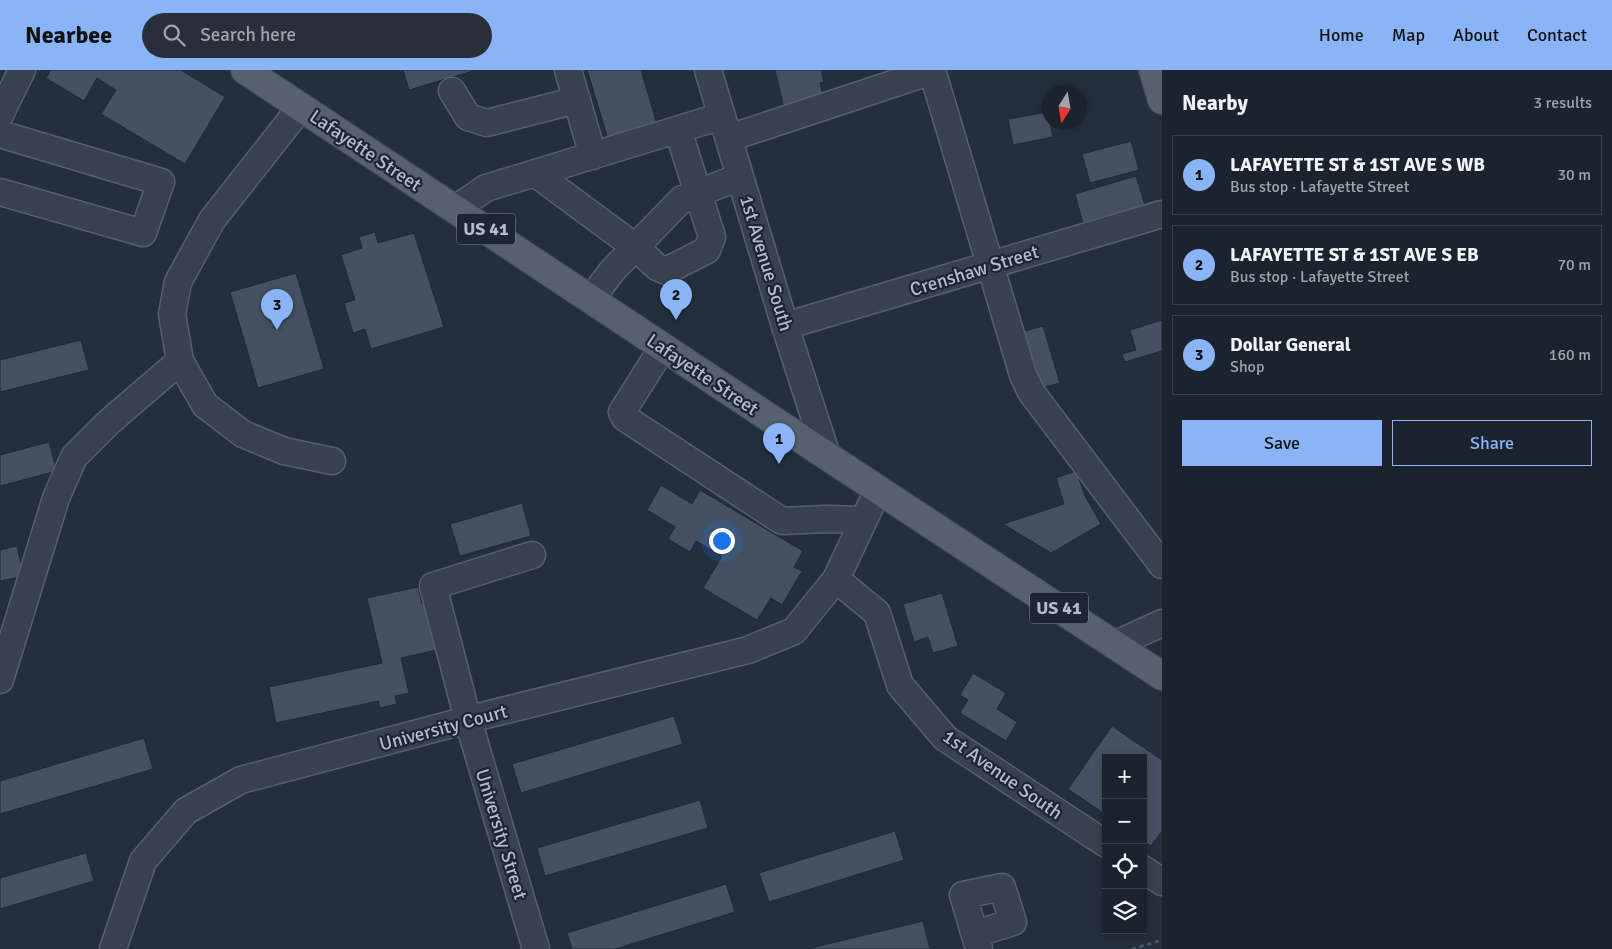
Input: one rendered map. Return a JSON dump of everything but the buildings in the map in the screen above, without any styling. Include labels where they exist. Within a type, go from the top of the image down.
[{"type":"main road","name":"Lafayette Street","points":[[246,70],[826,456],[1162,676]]},
{"type":"main road","points":[[1153,70],[1162,100]]},
{"type":"street","points":[[0,115],[22,70]]},
{"type":"street","points":[[568,70],[593,156]]},
{"type":"street","name":"1st Avenue South","points":[[708,70],[826,456]]},
{"type":"street","points":[[455,209],[486,188],[678,130],[726,127],[877,79],[932,70],[1023,375],[1031,392],[1162,565]]},
{"type":"street","points":[[452,91],[468,117],[487,123],[577,100]]},
{"type":"street","points":[[301,107],[212,220],[178,282],[172,314],[180,361],[205,404],[243,434],[284,451],[332,460]]},
{"type":"street","points":[[535,173],[636,246],[657,267],[666,271],[707,250],[712,237],[678,130]]},
{"type":"street","points":[[0,134],[161,182],[143,233],[0,192]]},
{"type":"street","points":[[591,299],[612,271],[682,199],[740,177]]},
{"type":"street","name":"Crenshaw Street","points":[[785,326],[1162,214]]},
{"type":"street","points":[[663,347],[622,412],[625,418],[782,521],[864,520]]},
{"type":"street","points":[[0,680],[56,498],[74,456],[109,422],[180,361]]},
{"type":"street","points":[[836,579],[878,490]]},
{"type":"street","name":"University Street","points":[[532,555],[433,586],[468,720],[536,949]]},
{"type":"street","name":"1st Avenue South","points":[[836,579],[877,613],[900,685],[945,738],[1102,841]]},
{"type":"street","name":"University Court","points":[[114,949],[143,861],[186,811],[241,780],[468,720],[748,650],[794,631],[836,579]]},
{"type":"street","points":[[1114,645],[1162,623]]},
{"type":"street","points":[[1147,872],[1162,882]]},
{"type":"street","points":[[1002,887],[1013,922],[977,942],[963,895],[1002,887]]},
{"type":"path","points":[[1132,949],[1162,940]]},
{"type":"place","name":"LAFAYETTE ST & 1ST AVE S EB","points":[[676,320]]},
{"type":"place","name":"Dollar General","points":[[277,330]]},
{"type":"place","name":"LAFAYETTE ST & 1ST AVE S WB","points":[[779,464]]}]
